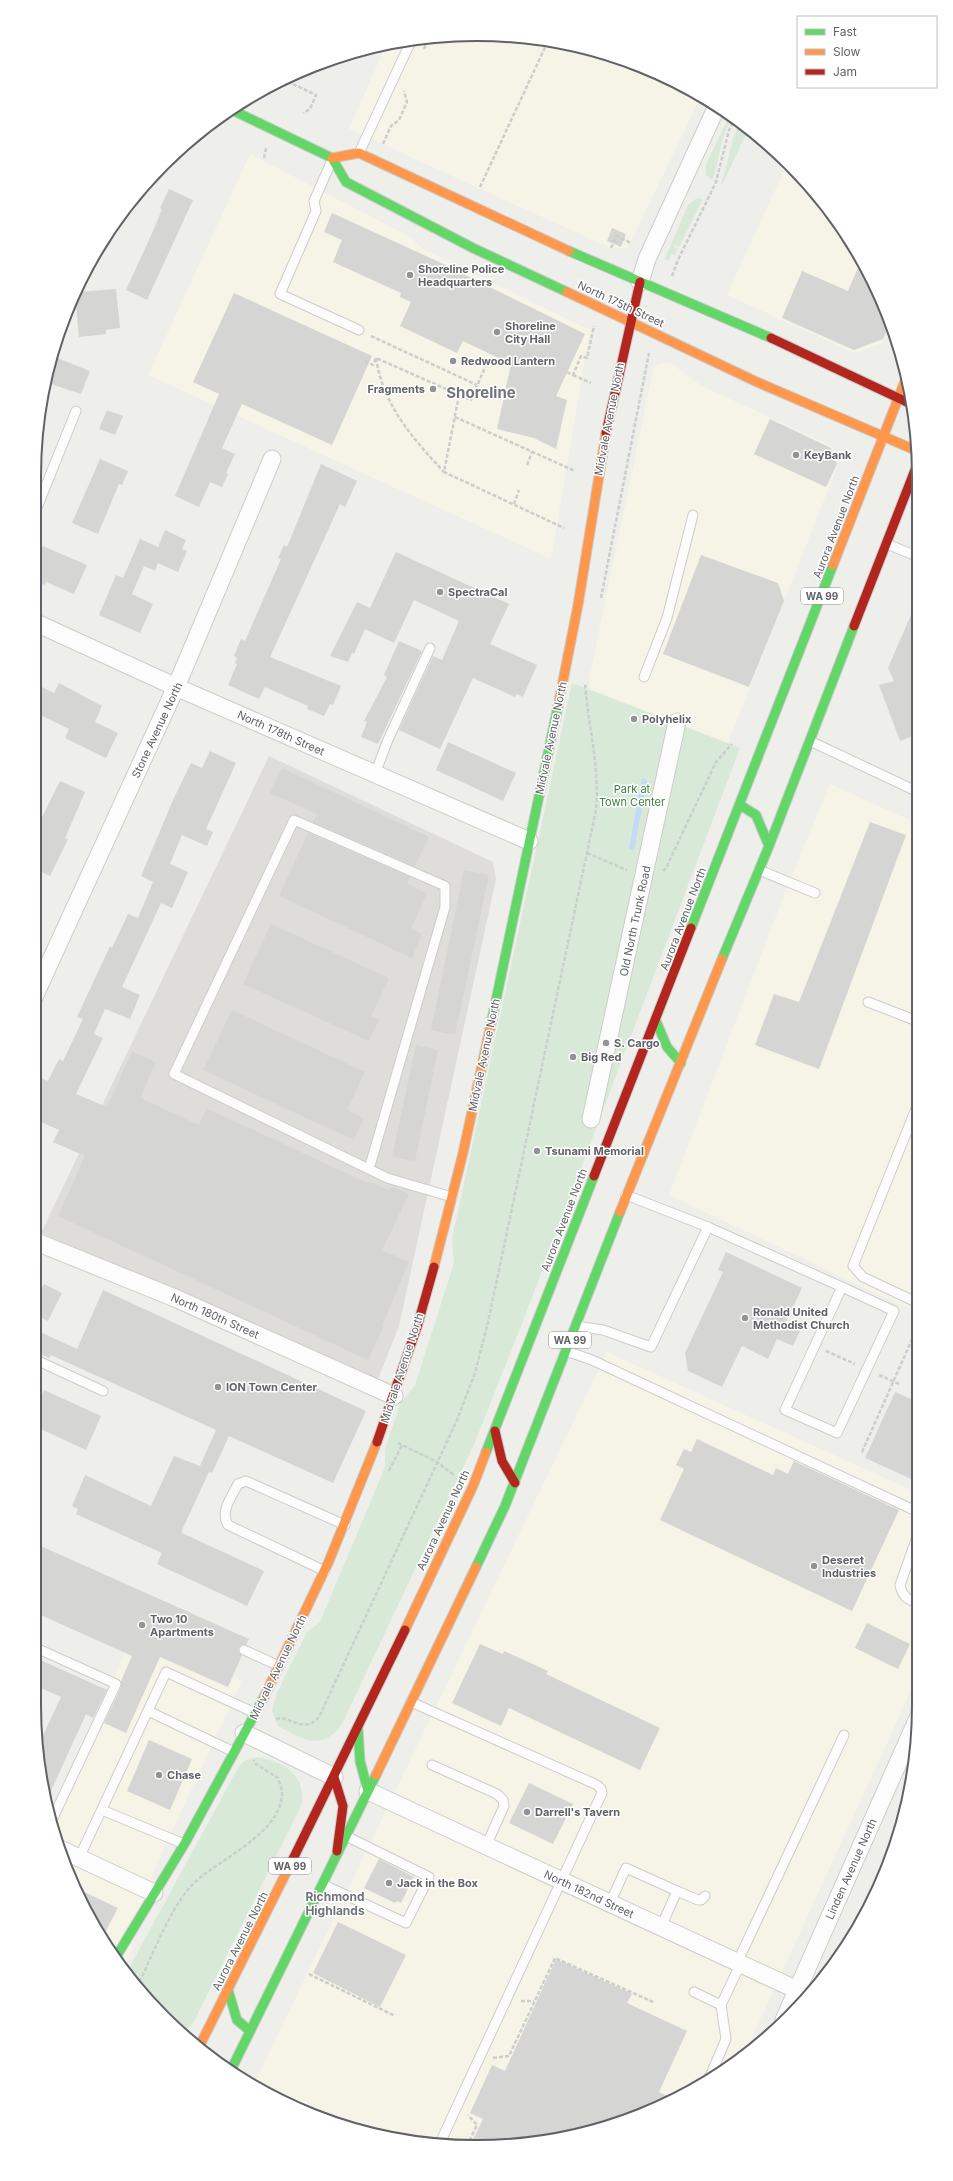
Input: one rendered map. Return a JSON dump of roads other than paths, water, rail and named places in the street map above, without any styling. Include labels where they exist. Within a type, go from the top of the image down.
[{"type":"main road","points":[[237,113],[332,158],[359,154],[640,282],[785,344],[905,401]]},
{"type":"main road","name":"North 175th Street","points":[[332,158],[346,182],[473,248],[757,382],[911,448]]},
{"type":"main road","name":"Midvale Avenue North","points":[[119,1953],[137,1919],[184,1844],[234,1752],[279,1666],[325,1571],[345,1525],[394,1396],[434,1271],[452,1197],[568,659],[596,484],[629,321],[640,282]]},
{"type":"main road","name":"Aurora Avenue North","points":[[201,2042],[358,1729],[473,1486],[496,1431],[903,387]]},
{"type":"main road","name":"WA 99","points":[[233,2066],[491,1538],[576,1326],[676,1069],[681,1063],[769,846],[912,478]]},
{"type":"main road","points":[[740,805],[756,815],[769,846]]},
{"type":"main road","points":[[656,1021],[667,1046],[681,1063]]},
{"type":"main road","points":[[496,1431],[502,1461],[514,1483]]},
{"type":"main road","points":[[358,1729],[360,1761],[368,1791]]},
{"type":"main road","points":[[334,1778],[343,1806],[337,1854]]},
{"type":"main road","points":[[228,1990],[237,2020],[250,2031]]},
{"type":"street","name":"Midvale Avenue North","points":[[640,282],[647,259],[714,112]]},
{"type":"street","name":"Stone Avenue North","points":[[41,982],[176,687],[272,459]]},
{"type":"street","name":"North 178th Street","points":[[41,625],[176,687],[529,841]]},
{"type":"street","name":"Old North Trunk Road","points":[[591,1119],[677,722]]},
{"type":"street","name":"North 180th Street","points":[[41,1244],[175,1298],[394,1396]]},
{"type":"street","points":[[244,1733],[334,1778]]},
{"type":"street","name":"Linden Avenue North","points":[[803,1993],[911,1735]]},
{"type":"street","name":"North 182nd Street","points":[[368,1791],[803,1993]]},
{"type":"street","points":[[67,1852],[154,1894]]},
{"type":"lane","points":[[359,154],[408,47]]},
{"type":"lane","points":[[332,158],[314,202],[316,211],[280,294],[359,330]]},
{"type":"lane","points":[[41,498],[76,411]]},
{"type":"lane","points":[[644,677],[667,618],[693,515]]},
{"type":"lane","points":[[887,544],[912,554]]},
{"type":"lane","points":[[374,774],[430,648]]},
{"type":"lane","points":[[810,741],[912,789]]},
{"type":"lane","points":[[369,1169],[446,908],[445,886],[294,820],[174,1074],[387,1178],[452,1197]]},
{"type":"lane","points":[[759,870],[815,893]]},
{"type":"lane","points":[[868,1002],[912,1019]]},
{"type":"lane","points":[[912,1118],[853,1266],[863,1277],[912,1300]]},
{"type":"lane","points":[[626,1195],[708,1227],[842,1287],[894,1311],[837,1433],[785,1410],[842,1287]]},
{"type":"lane","points":[[576,1326],[603,1330],[651,1347],[708,1227]]},
{"type":"lane","points":[[566,1351],[592,1360],[912,1509]]},
{"type":"lane","points":[[41,1361],[103,1391]]},
{"type":"lane","points":[[325,1571],[228,1525],[224,1518],[224,1512],[238,1484],[246,1480],[345,1525]]},
{"type":"lane","points":[[912,1551],[900,1586],[901,1593],[912,1601]]},
{"type":"lane","points":[[41,1649],[116,1684],[55,1813]]},
{"type":"lane","points":[[244,1650],[279,1666]]},
{"type":"lane","points":[[79,1858],[166,1672],[255,1713]]},
{"type":"lane","points":[[412,1702],[597,1785],[601,1789],[602,1793],[563,1882],[442,2138]]},
{"type":"lane","points":[[148,1711],[234,1752]]},
{"type":"lane","points":[[713,2070],[726,2039],[721,2005],[844,1735]]},
{"type":"lane","points":[[432,1765],[497,1794],[503,1800],[504,1806],[486,1846]]},
{"type":"lane","points":[[102,1810],[184,1844]]},
{"type":"lane","points":[[322,1884],[406,1923],[429,1878],[346,1836]]},
{"type":"lane","points":[[610,1904],[626,1868],[698,1900],[701,1900],[705,1896]]},
{"type":"lane","points":[[661,1927],[677,1891]]},
{"type":"lane","points":[[694,1992],[721,2005]]},
{"type":"waterway","points":[[632,847],[644,781]]},
{"type":"place","name":"Shoreline Police Headquarters","points":[[410,275]]},
{"type":"place","name":"Shoreline City Hall","points":[[497,332]]},
{"type":"place","name":"Redwood Lantern","points":[[453,361]]},
{"type":"place","name":"Fragments","points":[[433,389]]},
{"type":"place","name":"KeyBank","points":[[796,455]]},
{"type":"place","name":"SpectraCal","points":[[440,592]]},
{"type":"place","name":"Polyhelix","points":[[634,719]]},
{"type":"place","name":"S. Cargo","points":[[606,1043]]},
{"type":"place","name":"Big Red","points":[[573,1057]]},
{"type":"place","name":"Tsunami Memorial","points":[[537,1151]]},
{"type":"place","name":"Ronald United Methodist Church","points":[[745,1318]]},
{"type":"place","name":"ION Town Center","points":[[218,1387]]},
{"type":"place","name":"Deseret Industries","points":[[814,1566]]},
{"type":"place","name":"Two 10 Apartments","points":[[142,1625]]},
{"type":"place","name":"Chase","points":[[159,1775]]},
{"type":"place","name":"Darrell's Tavern","points":[[527,1812]]},
{"type":"place","name":"Jack in the Box","points":[[389,1883]]},
{"type":"district","name":"Shoreline","points":[[481,393]]},
{"type":"district","name":"Richmond Highlands","points":[[335,1904]]},
{"type":"park label","name":"Park at Town Center","points":[[632,795]]}]
